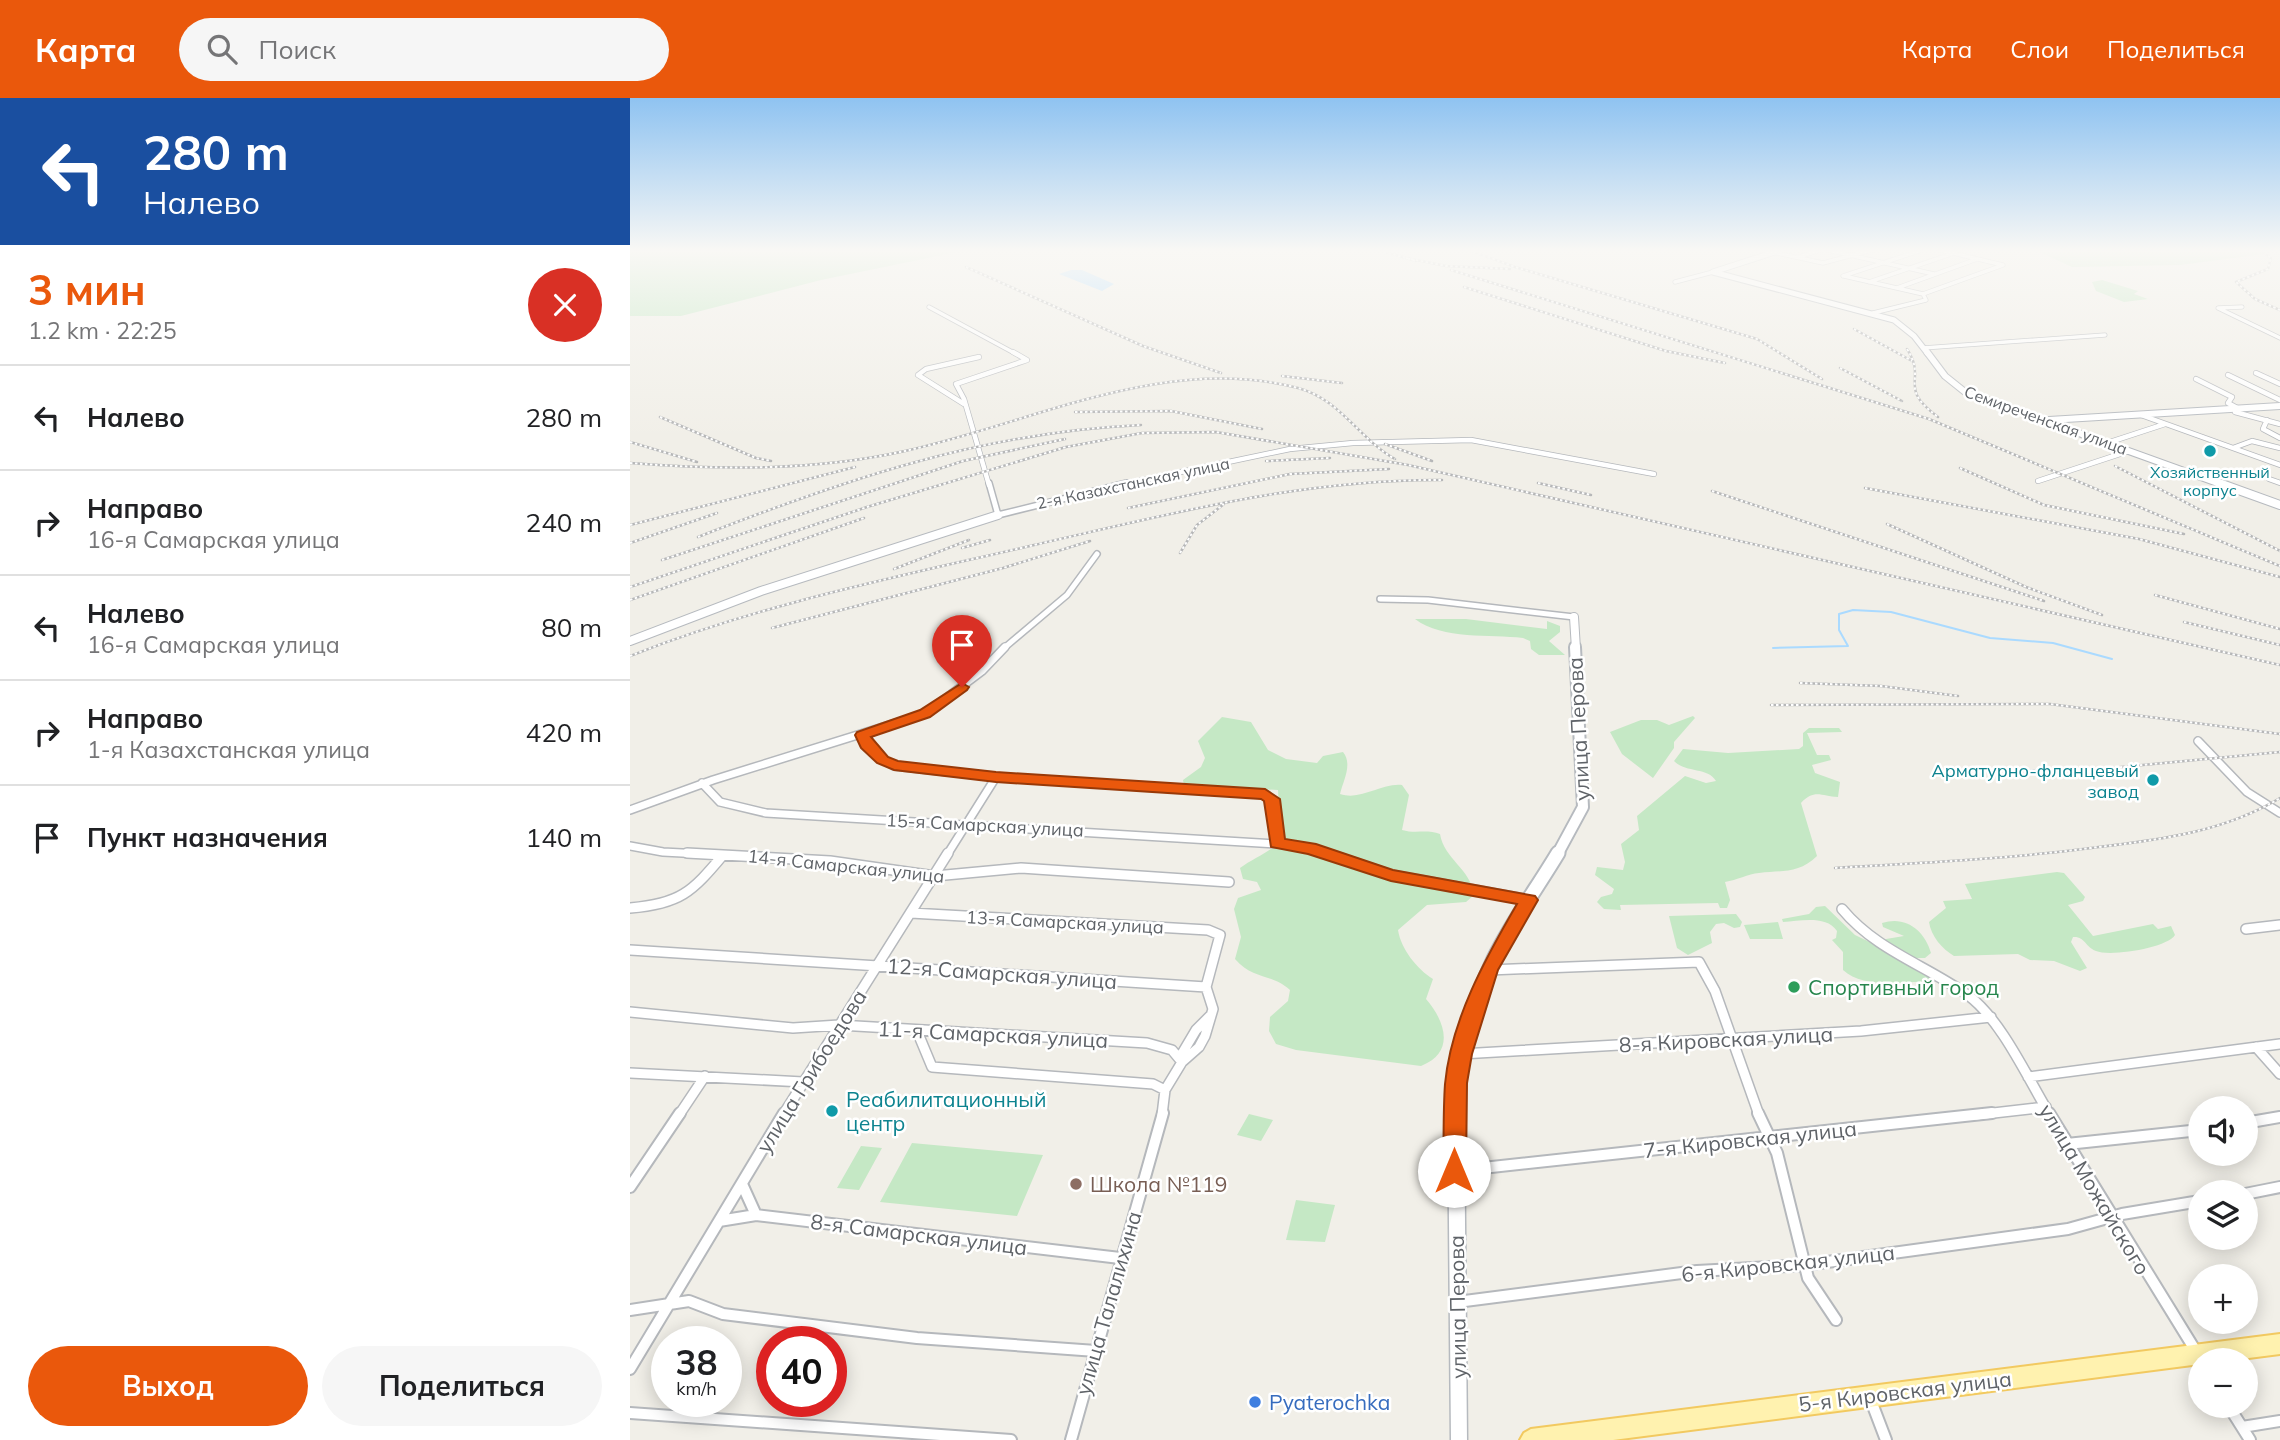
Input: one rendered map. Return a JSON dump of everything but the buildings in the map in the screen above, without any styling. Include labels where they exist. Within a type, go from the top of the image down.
[{"type":"main road","name":"5-я Кировская улица","points":[[2257,1348],[2280,1344]]},
{"type":"main road","name":"5-я Кировская улица","points":[[1531,1440],[1868,1394],[2188,1359]]},
{"type":"street","points":[[939,313],[1027,360],[957,382],[998,515]]},
{"type":"street","name":"Семиреченская улица","points":[[1873,313],[1904,326],[1956,387],[2280,505]]},
{"type":"street","points":[[2228,313],[2280,338]]},
{"type":"street","points":[[1923,348],[2105,335]]},
{"type":"street","points":[[964,404],[918,375],[926,369],[979,357]]},
{"type":"street","points":[[2256,373],[2280,384]]},
{"type":"street","points":[[2228,375],[2280,400]]},
{"type":"street","points":[[2196,379],[2232,397],[2228,403],[2239,409]]},
{"type":"street","points":[[2046,421],[2278,407]]},
{"type":"street","points":[[2227,410],[2280,424]]},
{"type":"street","points":[[2141,415],[2280,465]]},
{"type":"street","points":[[2267,420],[2263,429],[2280,439]]},
{"type":"street","points":[[2107,443],[2165,424]]},
{"type":"street","name":"2-я Казахстанская улица","points":[[630,641],[761,591],[998,515],[1073,494],[1290,449],[1353,443],[1471,440],[1654,474]]},
{"type":"street","points":[[2233,448],[2252,441],[2280,448]]},
{"type":"street","points":[[2038,481],[2129,451]]},
{"type":"street","points":[[2269,479],[2280,483]]},
{"type":"street","points":[[630,810],[702,783],[915,718],[941,703],[1067,595],[1097,554]]},
{"type":"street","points":[[1380,599],[1428,600],[1560,613],[1574,617]]},
{"type":"street","name":"улица Перова","points":[[1458,1440],[1454,1171],[1456,1083],[1461,1054],[1489,970],[1570,835],[1583,807],[1574,617]]},
{"type":"street","points":[[862,735],[867,745],[889,764],[996,777],[1265,794],[1272,799],[1277,843]]},
{"type":"street","points":[[2198,741],[2248,792],[2280,813]]},
{"type":"street","name":"улица Грибоедова","points":[[630,1368],[803,1082],[996,777]]},
{"type":"street","name":"15-я Самарская улица","points":[[702,783],[720,802],[766,813],[1277,843],[1323,852],[1391,875],[1529,900]]},
{"type":"street","name":"14-я Самарская улица","points":[[630,846],[663,852],[830,861],[935,876],[1021,868],[1229,882]]},
{"type":"street","points":[[630,908],[678,902],[688,896],[723,855]]},
{"type":"street","name":"улица Можайского","points":[[1842,909],[1868,936],[1959,989],[1991,1017],[2110,1217],[2193,1348]]},
{"type":"street","name":"13-я Самарская улица","points":[[911,913],[1218,932]]},
{"type":"street","points":[[2246,929],[2280,925]]},
{"type":"street","name":"улица Талалихина","points":[[1070,1440],[1166,1101],[1165,1090],[1196,1030],[1211,1016],[1212,1003],[1206,986],[1220,938],[1218,932]]},
{"type":"street","name":"12-я Самарская улица","points":[[630,950],[1206,986]]},
{"type":"street","points":[[1489,970],[1699,962],[1726,1016],[1742,1072],[1767,1137],[1777,1153],[1813,1289],[1836,1320]]},
{"type":"street","name":"11-я Самарская улица","points":[[630,1012],[793,1028],[839,1025],[1147,1043],[1162,1046],[1181,1060]]},
{"type":"street","name":"8-я Кировская улица","points":[[1461,1054],[1861,1031],[1991,1017]]},
{"type":"street","points":[[918,1031],[932,1067],[1153,1084],[1165,1090]]},
{"type":"street","points":[[2028,1077],[2280,1044]]},
{"type":"street","points":[[2256,1047],[2280,1074]]},
{"type":"street","points":[[630,1073],[803,1082]]},
{"type":"street","points":[[630,1187],[705,1076]]},
{"type":"street","name":"7-я Кировская улица","points":[[1454,1171],[2046,1107]]},
{"type":"street","points":[[2258,1120],[2280,1117]]},
{"type":"street","points":[[2067,1144],[2188,1131]]},
{"type":"street","points":[[742,1183],[749,1205],[756,1215]]},
{"type":"street","points":[[2258,1191],[2280,1187]]},
{"type":"street","name":"6-я Кировская улица","points":[[1457,1302],[1697,1271],[1805,1265],[2068,1228],[2110,1217],[2188,1203]]},
{"type":"street","name":"8-я Самарская улица","points":[[719,1221],[756,1215],[1120,1258]]},
{"type":"street","points":[[630,1310],[689,1301],[723,1314],[917,1338],[1096,1351]]},
{"type":"street","points":[[1868,1394],[1886,1440]]},
{"type":"street","points":[[630,1413],[1011,1440]]},
{"type":"street","points":[[2236,1418],[2250,1440]]},
{"type":"street","points":[[2242,1427],[2280,1421]]},
{"type":"green space","points":[[630,313],[694,313],[681,316],[630,316]]},
{"type":"green space","points":[[1415,619],[1466,619],[1547,629],[1547,621],[1560,626],[1560,632],[1549,641],[1565,655],[1539,655],[1531,649],[1530,641],[1523,638],[1453,633],[1426,626]]},
{"type":"green space","points":[[1693,716],[1695,718],[1674,742],[1674,748],[1653,778],[1622,754],[1610,732],[1641,720],[1657,720],[1669,725]]},
{"type":"green space","points":[[1222,717],[1251,722],[1268,750],[1286,759],[1317,763],[1323,756],[1343,752],[1347,767],[1340,794],[1363,794],[1402,785],[1409,795],[1402,830],[1440,834],[1442,843],[1468,878],[1474,895],[1466,902],[1427,905],[1398,930],[1402,944],[1411,958],[1433,979],[1426,999],[1438,1017],[1444,1036],[1439,1053],[1432,1060],[1421,1066],[1296,1050],[1276,1044],[1269,1031],[1270,1017],[1288,1001],[1290,990],[1276,981],[1255,974],[1235,959],[1241,937],[1234,909],[1238,898],[1261,890],[1257,882],[1243,879],[1240,868],[1281,840],[1278,790],[1184,785],[1183,780],[1201,767],[1205,758],[1198,741]]},
{"type":"green space","points":[[1809,728],[1839,728],[1842,732],[1807,733],[1817,755],[1829,755],[1831,760],[1812,765],[1815,773],[1840,782],[1838,797],[1819,794],[1806,798],[1801,803],[1817,856],[1810,862],[1797,868],[1755,874],[1725,882],[1730,900],[1727,908],[1720,908],[1718,903],[1620,905],[1621,910],[1604,909],[1597,902],[1601,897],[1612,894],[1614,889],[1595,875],[1597,867],[1623,870],[1625,862],[1621,844],[1639,830],[1637,816],[1685,776],[1706,783],[1716,781],[1708,774],[1674,761],[1683,749],[1728,753],[1799,749],[1803,746],[1803,733]]},
{"type":"green space","points":[[2064,873],[2085,897],[2083,901],[2068,905],[2093,936],[2153,924],[2158,929],[2171,926],[2175,935],[2161,944],[2113,953],[2096,951],[2080,938],[2073,937],[2071,942],[2087,968],[2080,971],[2054,961],[2030,960],[2018,954],[1954,956],[1941,946],[1932,932],[1929,922],[1946,908],[1943,901],[1972,899],[1965,884]]},
{"type":"green space","points":[[1825,906],[1855,935],[1880,947],[1886,939],[1904,936],[1883,927],[1882,923],[1899,921],[1913,927],[1924,938],[1931,953],[1925,958],[1910,958],[1935,981],[1887,983],[1852,976],[1843,970],[1843,952],[1832,940],[1836,938],[1837,931],[1832,926],[1813,920],[1783,922],[1782,919],[1809,914],[1816,907]]},
{"type":"green space","points":[[1736,914],[1742,922],[1740,927],[1716,924],[1710,932],[1712,943],[1688,955],[1677,948],[1669,916]]},
{"type":"green space","points":[[1778,922],[1783,939],[1750,939],[1744,925]]},
{"type":"green space","points":[[1249,1114],[1273,1120],[1261,1141],[1237,1135]]},
{"type":"green space","points":[[912,1143],[1043,1155],[1017,1216],[880,1202]]},
{"type":"green space","points":[[861,1146],[882,1148],[859,1190],[837,1188]]},
{"type":"green space","points":[[1296,1200],[1335,1205],[1325,1242],[1286,1240]]},
{"type":"waterway","points":[[1773,648],[1848,646],[1839,630],[1839,614],[1853,610],[1891,612],[1990,638],[2053,643],[2112,659]]},
{"type":"railway","points":[[1068,313],[1143,346],[1221,373]]},
{"type":"railway","points":[[1545,313],[1666,351],[1725,363]]},
{"type":"railway","points":[[1588,313],[1929,419],[2280,566]]},
{"type":"railway","points":[[1668,313],[1757,339],[1822,379]]},
{"type":"railway","points":[[1854,329],[1912,361]]},
{"type":"railway","points":[[1907,349],[1913,360],[1918,398],[1938,417]]},
{"type":"railway","points":[[1840,368],[1902,401]]},
{"type":"railway","points":[[1282,376],[1342,383]]},
{"type":"railway","points":[[630,463],[733,468],[871,458],[953,439],[1099,396],[1149,385],[1198,379],[1248,380],[1313,393],[1338,410],[1382,451],[1395,459]]},
{"type":"railway","points":[[1075,412],[1171,411],[1262,429]]},
{"type":"railway","points":[[660,417],[756,458],[771,461]]},
{"type":"railway","points":[[698,537],[861,478],[970,448],[1083,429],[1141,425]]},
{"type":"railway","points":[[630,587],[867,507],[1066,447],[1142,433],[1216,432],[1408,465],[2280,665]]},
{"type":"railway","points":[[662,560],[963,461],[1065,439]]},
{"type":"railway","points":[[630,442],[697,462]]},
{"type":"railway","points":[[1385,444],[1432,461]]},
{"type":"railway","points":[[1266,461],[1330,458]]},
{"type":"railway","points":[[2115,466],[2280,551]]},
{"type":"railway","points":[[630,525],[855,467]]},
{"type":"railway","points":[[1960,468],[2044,505],[2184,534]]},
{"type":"railway","points":[[1128,508],[1290,474],[1389,469]]},
{"type":"railway","points":[[630,656],[779,606],[1236,500],[1338,485],[1442,480]]},
{"type":"railway","points":[[1538,483],[1591,495]]},
{"type":"railway","points":[[1865,488],[2139,539],[2280,577]]},
{"type":"railway","points":[[1712,491],[2044,601]]},
{"type":"railway","points":[[1180,553],[1197,525],[1224,504]]},
{"type":"railway","points":[[630,543],[717,513]]},
{"type":"railway","points":[[630,600],[864,518]]},
{"type":"railway","points":[[1887,524],[2026,587],[2102,615]]},
{"type":"railway","points":[[894,569],[969,540]]},
{"type":"railway","points":[[962,548],[990,540]]},
{"type":"railway","points":[[772,628],[1003,568],[1090,541]]},
{"type":"railway","points":[[2155,595],[2280,629]]},
{"type":"railway","points":[[2184,622],[2280,645]]},
{"type":"railway","points":[[1800,683],[1881,686],[1958,696]]},
{"type":"railway","points":[[1771,705],[2050,704],[2280,734]]},
{"type":"railway","points":[[2020,771],[2111,768],[2280,752]]},
{"type":"railway","points":[[1835,868],[1995,858],[2140,842],[2212,827],[2258,810],[2280,798]]},
{"type":"place","name":"Хозяйственный корпус","points":[[2210,451]]},
{"type":"place","name":"Арматурно-фланцевый завод","points":[[2153,780]]},
{"type":"place","name":"Спортивный город","points":[[1794,987]]},
{"type":"place","name":"Реабилитационный центр","points":[[832,1111]]},
{"type":"place","name":"Школа №119","points":[[1076,1184]]},
{"type":"place","name":"Pyaterochka","points":[[1255,1402]]},
{"type":"route","points":[[962,687],[925,714],[862,735],[867,745],[883,760],[894,765],[996,777],[1265,794],[1272,799],[1277,843],[1310,848],[1391,875],[1529,900],[1489,970],[1461,1054],[1456,1083],[1454,1171]]}]
